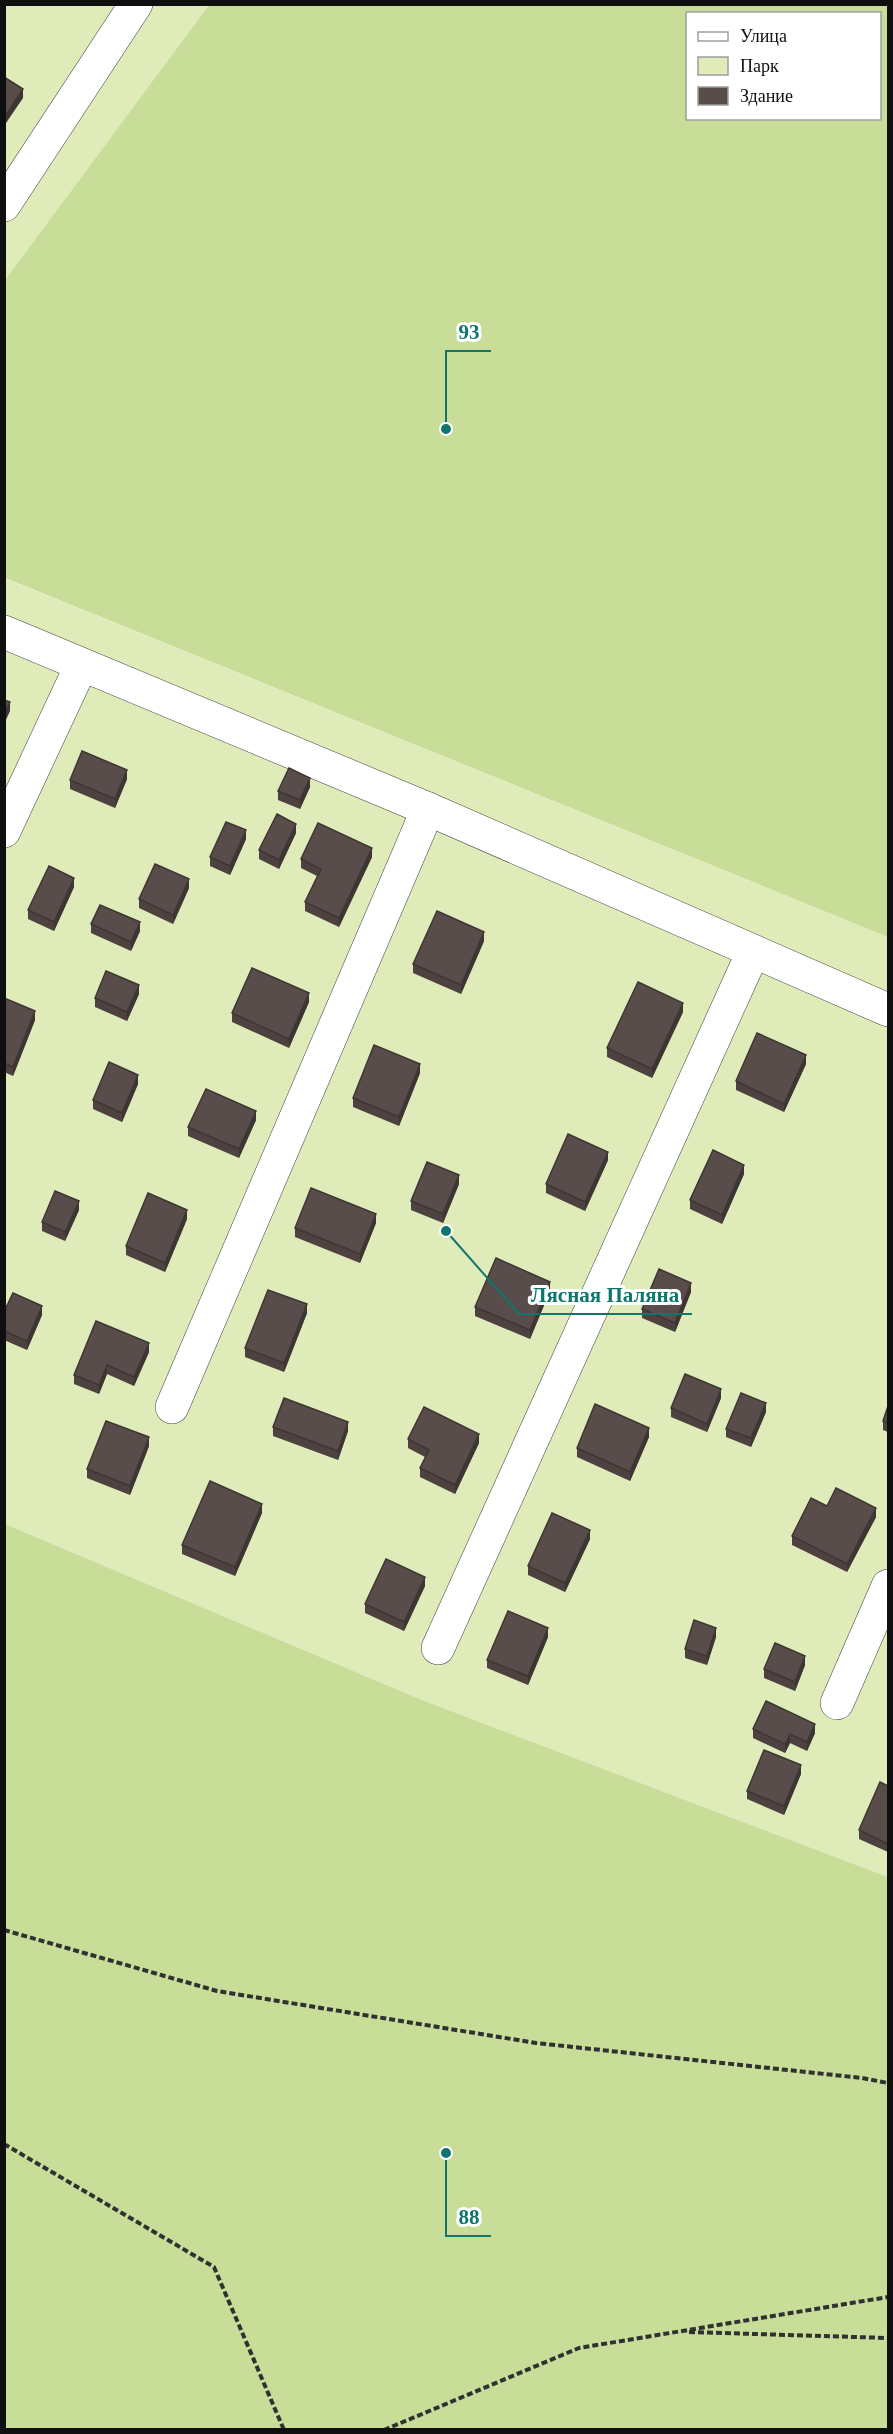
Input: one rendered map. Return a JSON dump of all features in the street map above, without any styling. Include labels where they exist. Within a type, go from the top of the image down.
[{"type":"street","points":[[4,205],[135,4]]},
{"type":"street","points":[[4,632],[428,810],[888,1010]]},
{"type":"street","points":[[4,831],[81,666]]},
{"type":"street","points":[[172,1407],[428,810]]},
{"type":"street","points":[[438,1648],[753,952]]},
{"type":"street","points":[[837,1703],[888,1586]]},
{"type":"path","points":[[4,1930],[217,1991],[536,2043],[862,2078],[888,2083]]},
{"type":"path","points":[[4,2144],[214,2267],[284,2430]]},
{"type":"path","points":[[384,2430],[579,2348],[888,2297]]},
{"type":"path","points":[[679,2331],[888,2338]]},
{"type":"green space","points":[[5,5],[209,5],[5,280]]},
{"type":"green space","points":[[209,5],[888,5],[888,937],[5,578],[5,280]]},
{"type":"green space","points":[[4,578],[888,937],[888,1877],[422,1700],[5,1524]]},
{"type":"green space","points":[[5,1524],[422,1700],[888,1877],[888,2429],[5,2429]]},
{"type":"building","points":[[4,77],[23,89],[4,118]]},
{"type":"building","points":[[4,700],[10,702],[4,715]]},
{"type":"building","points":[[82,751],[127,770],[115,799],[70,780]]},
{"type":"building","points":[[289,768],[310,778],[300,800],[278,791]]},
{"type":"building","points":[[277,814],[296,824],[279,860],[259,850]]},
{"type":"building","points":[[226,822],[246,830],[230,866],[210,857]]},
{"type":"building","points":[[318,823],[372,848],[339,918],[305,902],[321,869],[301,859]]},
{"type":"building","points":[[155,864],[189,879],[173,915],[139,899]]},
{"type":"building","points":[[49,866],[74,878],[54,922],[28,910]]},
{"type":"building","points":[[100,905],[140,922],[131,942],[91,924]]},
{"type":"building","points":[[437,911],[484,932],[461,985],[413,964]]},
{"type":"building","points":[[252,968],[309,993],[289,1039],[232,1013]]},
{"type":"building","points":[[106,971],[139,985],[127,1012],[95,998]]},
{"type":"building","points":[[638,982],[683,1003],[652,1069],[607,1048]]},
{"type":"building","points":[[4,998],[35,1011],[13,1067],[4,1063]]},
{"type":"building","points":[[757,1033],[806,1055],[784,1104],[736,1081]]},
{"type":"building","points":[[374,1045],[420,1064],[399,1117],[353,1098]]},
{"type":"building","points":[[109,1062],[138,1075],[122,1113],[93,1100]]},
{"type":"building","points":[[206,1089],[256,1111],[239,1149],[188,1127]]},
{"type":"building","points":[[568,1134],[608,1152],[585,1202],[546,1184]]},
{"type":"building","points":[[713,1150],[744,1165],[722,1215],[690,1200]]},
{"type":"building","points":[[427,1162],[459,1175],[443,1214],[411,1201]]},
{"type":"building","points":[[311,1188],[376,1214],[360,1254],[295,1228]]},
{"type":"building","points":[[55,1191],[79,1201],[65,1232],[42,1222]]},
{"type":"building","points":[[148,1193],[187,1210],[165,1263],[126,1246]]},
{"type":"building","points":[[496,1258],[550,1282],[530,1330],[475,1307]]},
{"type":"building","points":[[659,1269],[691,1283],[675,1323],[642,1309]]},
{"type":"building","points":[[268,1290],[307,1304],[284,1363],[245,1348]]},
{"type":"building","points":[[13,1293],[42,1306],[27,1341],[4,1331],[4,1312]]},
{"type":"building","points":[[96,1321],[149,1343],[134,1377],[107,1365],[99,1385],[74,1375]]},
{"type":"building","points":[[685,1374],[721,1389],[707,1424],[671,1408]]},
{"type":"building","points":[[741,1393],[766,1403],[751,1438],[726,1429]]},
{"type":"building","points":[[284,1398],[348,1422],[338,1451],[273,1427]]},
{"type":"building","points":[[595,1404],[649,1428],[630,1472],[577,1448]]},
{"type":"building","points":[[888,1406],[888,1423],[883,1421]]},
{"type":"building","points":[[424,1407],[479,1434],[455,1485],[420,1468],[429,1450],[408,1439]]},
{"type":"building","points":[[106,1421],[149,1437],[130,1486],[87,1469]]},
{"type":"building","points":[[210,1481],[262,1504],[235,1567],[182,1545]]},
{"type":"building","points":[[836,1488],[876,1508],[847,1564],[792,1536],[811,1498],[827,1506]]},
{"type":"building","points":[[552,1513],[590,1530],[565,1583],[528,1566]]},
{"type":"building","points":[[386,1559],[425,1577],[404,1622],[365,1604]]},
{"type":"building","points":[[508,1611],[548,1628],[528,1676],[487,1660]]},
{"type":"building","points":[[694,1620],[716,1628],[707,1656],[685,1649]]},
{"type":"building","points":[[775,1643],[805,1656],[795,1682],[764,1669]]},
{"type":"building","points":[[766,1701],[815,1724],[807,1742],[790,1734],[785,1744],[753,1729]]},
{"type":"building","points":[[764,1750],[801,1765],[784,1806],[747,1791]]},
{"type":"building","points":[[880,1782],[888,1786],[888,1844],[859,1830]]},
{"type":"place","name":"93","points":[[446,429]]},
{"type":"place","name":"Лясная Паляна","points":[[446,1231]]},
{"type":"place","name":"88","points":[[446,2153]]}]
